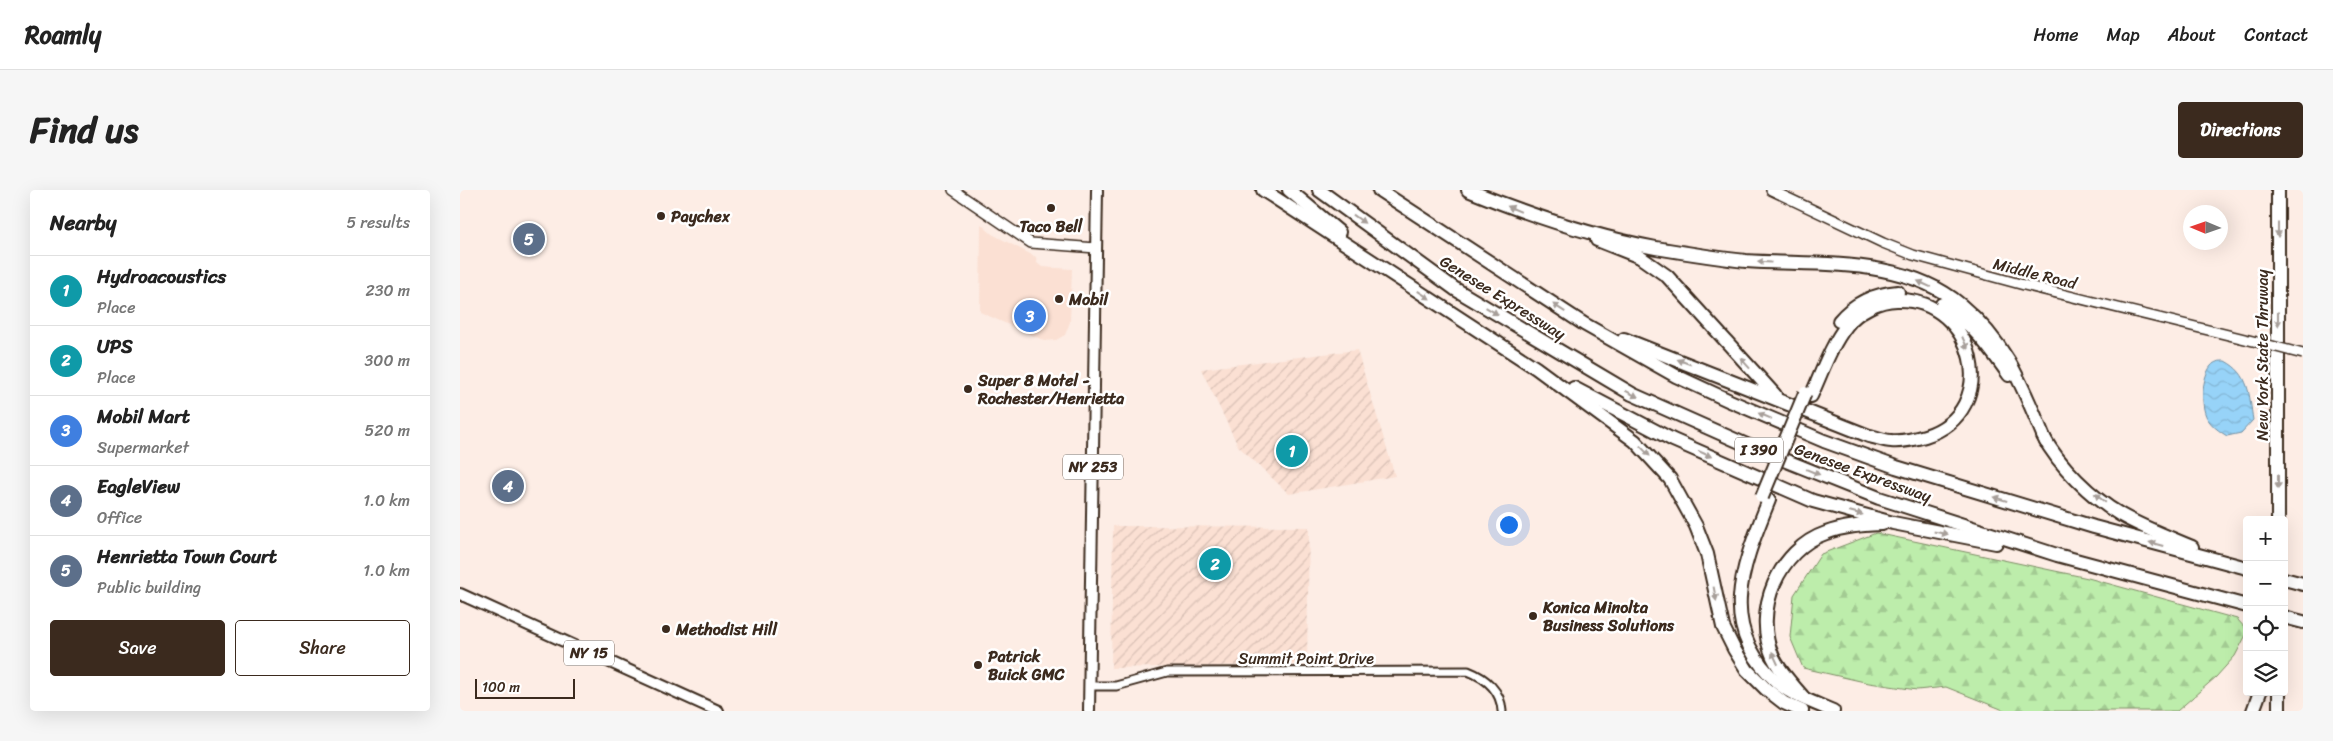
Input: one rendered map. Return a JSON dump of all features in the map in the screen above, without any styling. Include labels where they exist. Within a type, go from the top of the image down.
[{"type":"highway","points":[[1263,190],[1536,368],[1635,441],[1670,479],[1685,502],[1707,554],[1723,627],[1734,649],[1748,670],[1766,690],[1784,703],[1802,711]]},
{"type":"highway","points":[[1289,190],[1383,269]]},
{"type":"highway","name":"Genesee Expressway","points":[[1319,190],[1455,289],[1632,394],[1749,446],[1879,498],[2057,555],[2243,605]]},
{"type":"highway","name":"Genesee Expressway","points":[[1379,190],[1584,324],[1676,376],[1824,441],[1896,467],[1970,490],[2242,567]]},
{"type":"highway","points":[[1468,190],[1524,213],[1560,224],[1664,249],[1745,261],[1880,270],[1912,279],[1960,304],[1995,339],[2017,372],[2046,442]]},
{"type":"highway","name":"New York State Thruway","points":[[2278,190],[2278,516]]},
{"type":"highway","points":[[1560,224],[1640,257],[1667,276],[1778,399]]},
{"type":"highway","points":[[1802,711],[1768,686],[1746,656],[1734,618],[1733,577],[1739,556],[1808,394],[1831,333],[1853,307],[1881,294],[1914,293],[1933,299],[1948,308],[1984,339],[2009,375],[2046,442],[2063,465],[2080,482],[2119,514],[2242,567]]},
{"type":"highway","points":[[1584,324],[1869,436],[1892,441],[1915,439],[1936,432],[1951,421],[1964,407],[1972,378],[1970,358],[1960,332],[1948,318],[1935,309],[1919,302],[1891,300],[1862,311],[1848,323],[1808,394]]},
{"type":"highway","points":[[1536,368],[1672,440],[1813,501],[1894,523],[2057,555]]},
{"type":"highway","points":[[1765,498],[1741,578],[1740,616],[1752,653],[1779,684],[1833,711]]},
{"type":"highway","points":[[1803,697],[1773,657],[1768,640],[1768,602],[1783,566],[1799,547],[1826,532],[1860,525],[1894,523]]},
{"type":"highway","points":[[2288,580],[2303,584]]},
{"type":"highway","points":[[2288,618],[2303,622]]},
{"type":"highway","points":[[2253,711],[2259,696]]},
{"type":"highway","points":[[2279,696],[2279,711]]},
{"type":"main road","name":"NY 253","points":[[1089,711],[1097,190]]},
{"type":"main road","name":"NY 15","points":[[460,594],[718,711]]},
{"type":"street","points":[[953,190],[1031,243],[1096,248]]},
{"type":"street","name":"Middle Road","points":[[1771,190],[1883,244],[1913,255],[2015,283],[2303,354]]},
{"type":"street","name":"Summit Point Drive","points":[[1089,686],[1116,686],[1168,672],[1468,671],[1483,678],[1490,684],[1501,700],[1502,711]]},
{"type":"shaded area","points":[[981,224],[992,234],[1036,257],[1037,263],[1042,267],[1072,269],[1070,322],[1065,335],[1056,340],[1045,341],[980,312]]},
{"type":"shaded area","points":[[1357,350],[1395,476],[1289,494],[1238,446],[1201,369]]},
{"type":"shaded area","points":[[1113,526],[1309,527],[1307,664],[1111,668]]},
{"type":"green space","points":[[1876,533],[2088,578],[2237,619],[2243,626],[2243,641],[2235,656],[2216,677],[2177,711],[2006,711],[1946,687],[1917,690],[1869,683],[1803,668],[1790,637],[1794,595],[1821,554]]},
{"type":"water","points":[[2225,361],[2233,366],[2244,379],[2249,394],[2253,420],[2241,433],[2227,436],[2207,418],[2203,406],[2204,384],[2208,371],[2214,363]]},
{"type":"place","name":"Taco Bell","points":[[1051,208]]},
{"type":"place","name":"Paychex","points":[[661,216]]},
{"type":"place","name":"Henrietta Town Court","points":[[529,239]]},
{"type":"place","name":"Mobil","points":[[1059,299]]},
{"type":"place","name":"Mobil Mart","points":[[1030,316]]},
{"type":"place","name":"Super 8 Motel - Rochester/Henrietta","points":[[968,389]]},
{"type":"place","name":"Hydroacoustics","points":[[1292,451]]},
{"type":"place","name":"EagleView","points":[[508,486]]},
{"type":"place","name":"UPS","points":[[1215,564]]},
{"type":"place","name":"Konica Minolta Business Solutions","points":[[1533,616]]},
{"type":"place","name":"Methodist Hill","points":[[666,629]]},
{"type":"place","name":"Patrick Buick GMC","points":[[978,665]]}]
